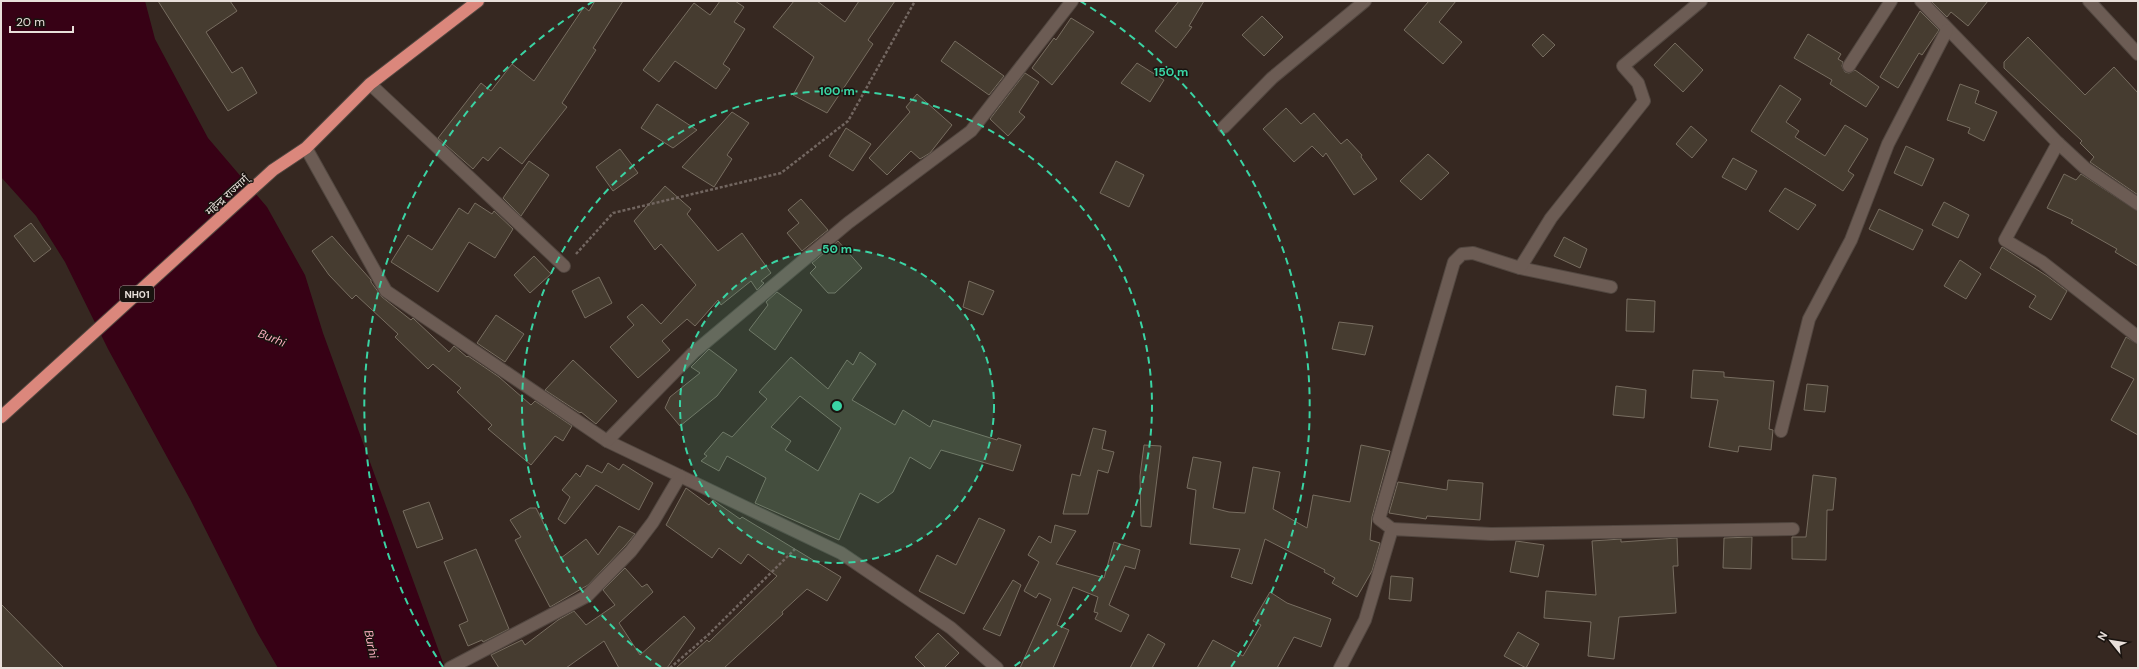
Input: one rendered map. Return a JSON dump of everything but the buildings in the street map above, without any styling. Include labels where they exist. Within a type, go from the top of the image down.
[{"type":"highway","name":"महेन्द्र राज्मार्ग्","points":[[1,417],[273,170],[306,148],[370,84],[478,1]]},
{"type":"street","points":[[607,441],[693,353],[848,223],[971,131],[1072,1]]},
{"type":"street","points":[[1224,127],[1272,78],[1365,1]]},
{"type":"street","points":[[1520,268],[1551,218],[1644,101],[1638,83],[1623,66],[1701,1]]},
{"type":"street","points":[[1848,66],[1891,1]]},
{"type":"street","points":[[1920,1],[2058,143],[2085,168],[2138,204]]},
{"type":"street","points":[[2089,1],[2138,54]]},
{"type":"street","points":[[1781,431],[1809,319],[1851,240],[1888,144],[1947,30]]},
{"type":"street","points":[[370,84],[564,266]]},
{"type":"street","points":[[2058,143],[2005,240],[2042,262],[2138,337]]},
{"type":"street","points":[[306,148],[386,291],[607,441],[841,553],[951,628],[997,668]]},
{"type":"street","points":[[1611,287],[1520,268],[1473,253],[1462,254],[1454,262],[1379,519],[1392,529],[1491,534],[1793,529]]},
{"type":"street","points":[[450,668],[587,596],[631,551],[653,522],[680,476]]},
{"type":"street","points":[[1340,668],[1365,620],[1392,529]]},
{"type":"path","points":[[564,266],[613,213],[781,173],[848,121],[915,1]]},
{"type":"path","points":[[670,668],[708,635],[807,537]]},
{"type":"water","name":"Burhi","points":[[1,1],[145,1],[155,39],[208,138],[267,207],[305,275],[323,333],[445,668],[278,668],[257,632],[190,499],[108,349],[65,262],[36,216],[1,177]]}]
